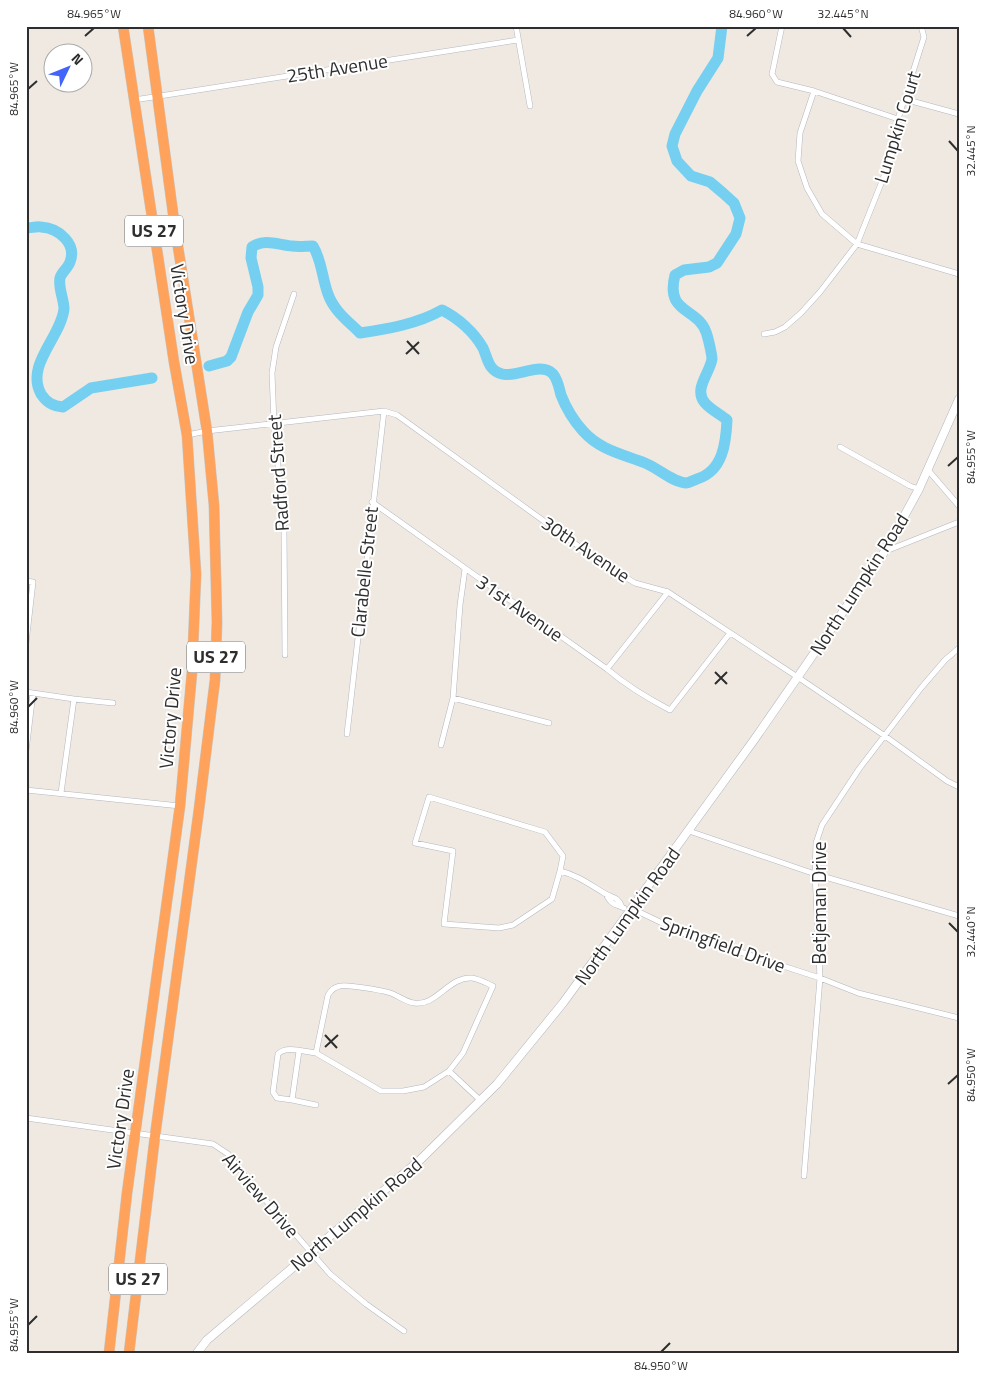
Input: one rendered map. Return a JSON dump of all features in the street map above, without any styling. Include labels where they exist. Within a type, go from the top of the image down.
[{"type":"highway","name":"Victory Drive","points":[[109,1353],[135,1134],[180,806],[192,672],[196,574],[187,435],[123,26]]},
{"type":"highway","name":"Victory Drive","points":[[129,1353],[155,1136],[199,809],[214,680],[217,622],[214,505],[207,431],[156,96],[148,26]]},
{"type":"highway","points":[[180,806],[199,809]]},
{"type":"street","points":[[516,26],[530,106]]},
{"type":"street","points":[[782,26],[772,74],[777,82],[814,91],[898,119]]},
{"type":"street","name":"Lumpkin Court","points":[[764,334],[775,332],[785,327],[801,313],[820,292],[857,244],[892,156],[898,119],[924,37],[921,26]]},
{"type":"street","name":"25th Avenue","points":[[134,100],[518,40]]},
{"type":"street","points":[[814,91],[800,133],[798,161],[807,188],[822,214],[857,244],[959,274]]},
{"type":"street","points":[[904,99],[959,114]]},
{"type":"street","name":"Radford Street","points":[[285,655],[284,530],[274,423],[272,373],[276,347],[294,294]]},
{"type":"street","name":"North Lumpkin Road","points":[[197,1353],[207,1340],[310,1252],[341,1229],[420,1160],[497,1084],[563,1003],[799,678],[885,551],[919,489],[959,399]]},
{"type":"street","points":[[187,435],[207,431],[384,411]]},
{"type":"street","name":"Clarabelle Street","points":[[347,734],[372,502],[384,411]]},
{"type":"street","name":"30th Avenue","points":[[384,411],[398,415],[602,563],[635,583],[668,592],[799,678],[959,788]]},
{"type":"street","points":[[840,447],[910,486],[919,489]]},
{"type":"street","points":[[928,470],[959,506]]},
{"type":"street","name":"31st Avenue","points":[[372,502],[607,669],[638,694],[670,710],[730,633]]},
{"type":"street","points":[[885,551],[959,522]]},
{"type":"street","points":[[441,745],[453,698],[460,605],[465,569]]},
{"type":"street","points":[[26,581],[33,582],[26,643]]},
{"type":"street","points":[[607,669],[668,592]]},
{"type":"street","name":"Betjeman Drive","points":[[804,1176],[820,978],[815,874],[816,843],[822,825],[859,769],[921,688],[945,660],[959,648]]},
{"type":"street","points":[[26,692],[113,703]]},
{"type":"street","points":[[26,751],[33,694]]},
{"type":"street","points":[[453,698],[549,723]]},
{"type":"street","points":[[61,794],[74,699]]},
{"type":"street","points":[[26,790],[180,806]]},
{"type":"street","points":[[429,797],[545,832],[562,856],[560,871],[552,899],[513,925],[499,928],[444,924],[454,851],[415,843],[429,797]]},
{"type":"street","points":[[689,831],[815,874],[959,916]]},
{"type":"street","name":"Springfield Drive","points":[[560,871],[588,882],[606,894],[613,895],[620,900],[622,906],[685,934],[820,978],[858,993],[959,1018]]},
{"type":"street","points":[[316,1053],[328,995],[332,989],[338,986],[343,985],[391,993],[416,1004],[425,1002],[458,980],[474,978],[493,986],[463,1053],[449,1071],[424,1087],[403,1091],[381,1091],[316,1053],[285,1049],[278,1054],[273,1092],[277,1098],[316,1105]]},
{"type":"street","points":[[292,1100],[299,1051]]},
{"type":"street","points":[[449,1071],[480,1100]]},
{"type":"street","name":"Airview Drive","points":[[26,1118],[213,1144],[228,1154],[330,1274],[404,1331]]},
{"type":"waterway","points":[[209,366],[227,361],[231,357],[248,312],[258,295],[251,258],[252,247],[267,242],[295,246],[313,246],[326,288],[334,306],[360,333],[392,328],[442,310],[460,321],[470,331],[483,348],[491,367],[497,372],[508,375],[542,369],[548,370],[553,374],[570,414],[583,431],[597,443],[612,451],[650,465],[670,478],[681,482],[689,483],[706,475],[718,463],[726,438],[727,420],[707,405],[702,398],[701,387],[712,359],[708,338],[702,324],[678,304],[674,297],[673,288],[675,275],[684,270],[709,267],[717,263],[736,234],[740,218],[734,203],[723,193],[710,182],[691,176],[677,161],[672,146],[675,134],[697,91],[718,58],[722,26]]},
{"type":"waterway","points":[[26,228],[39,227],[54,230],[69,243],[72,255],[68,266],[60,278],[64,309],[61,320],[45,351],[37,372],[37,383],[43,397],[50,404],[63,407],[91,388],[152,378]]}]
